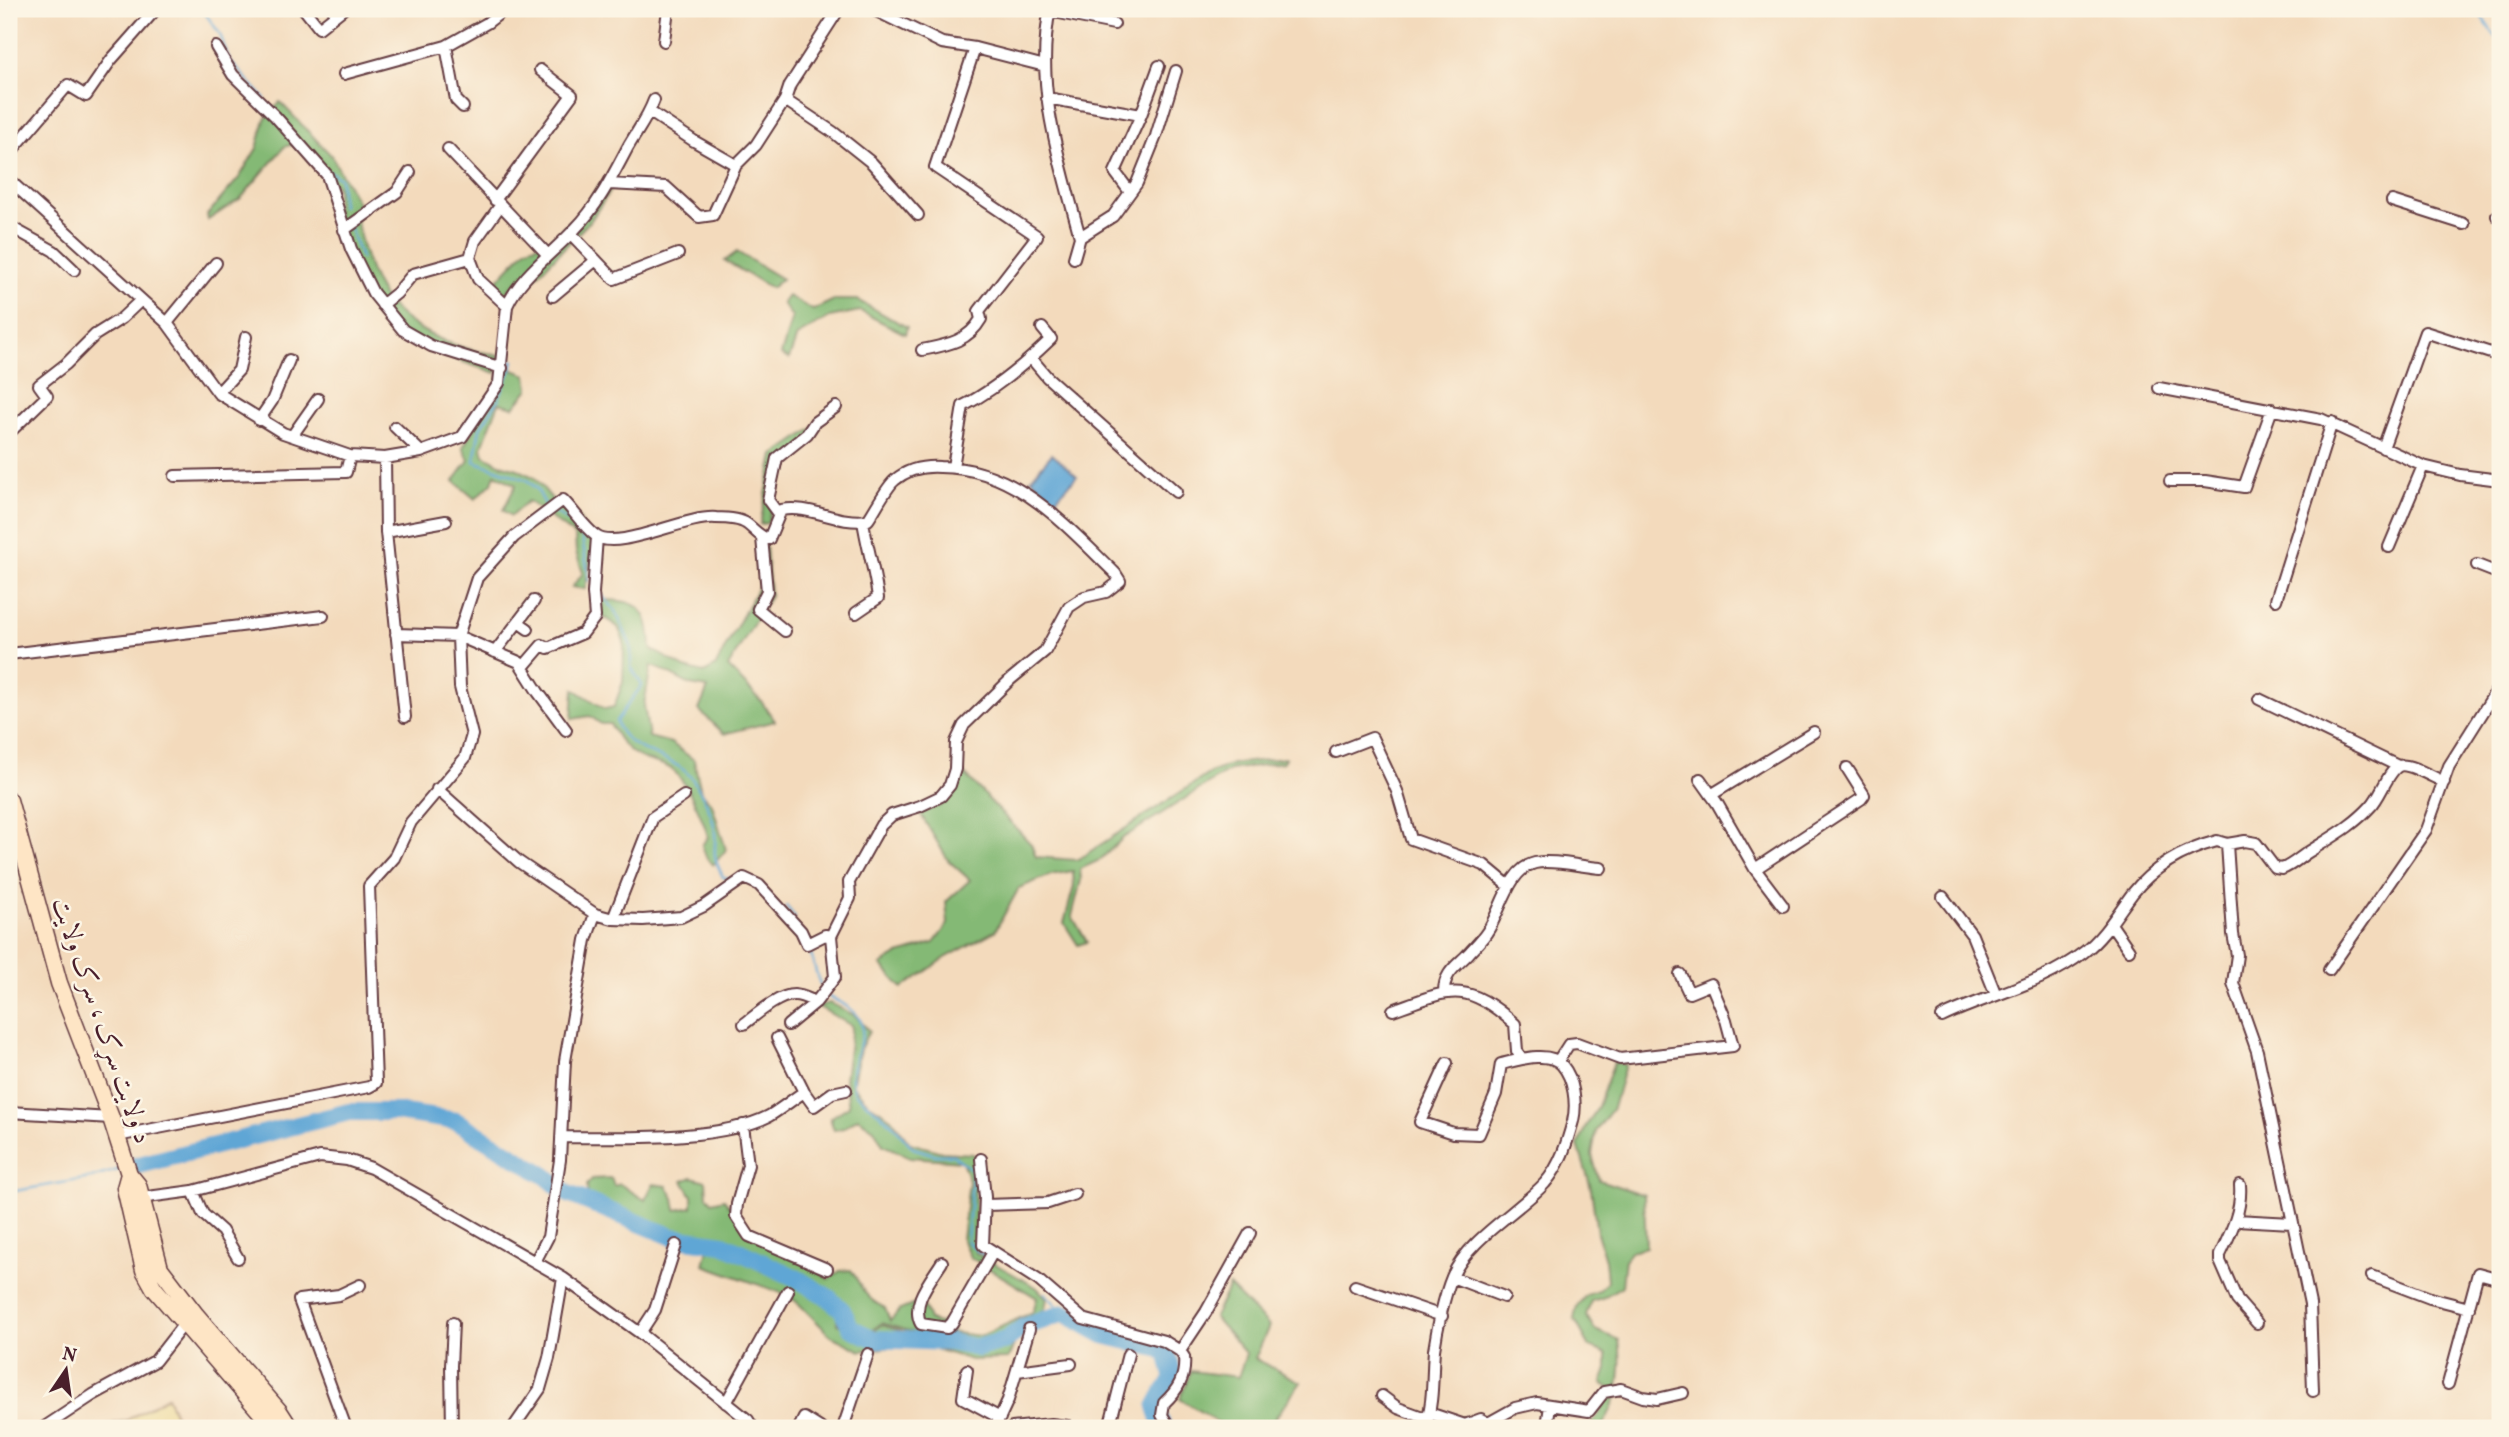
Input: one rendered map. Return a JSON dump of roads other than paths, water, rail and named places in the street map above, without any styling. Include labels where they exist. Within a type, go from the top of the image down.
[{"type":"main road","name":"د ولایت سړک ، سرک ولایت","points":[[9,802],[59,983],[130,1174]]},
{"type":"main road","points":[[130,1174],[138,1185],[160,1268],[196,1315],[271,1401],[290,1428]]},
{"type":"main road","points":[[130,1174],[125,1188],[144,1270],[154,1288],[272,1428]]},
{"type":"street","points":[[9,154],[68,85],[86,96],[111,60],[156,9]]},
{"type":"street","points":[[304,9],[319,28],[343,9]]},
{"type":"street","points":[[344,74],[446,46],[487,23],[505,9]]},
{"type":"street","points":[[664,41],[668,9]]},
{"type":"street","points":[[609,184],[666,187],[699,217],[713,215],[736,164],[756,145],[785,100],[790,85],[839,9]]},
{"type":"street","points":[[872,9],[942,43],[1045,65]]},
{"type":"street","points":[[1074,258],[1080,237],[1052,135],[1047,99],[1045,65],[1049,10],[1114,24]]},
{"type":"street","points":[[446,46],[456,100],[463,107]]},
{"type":"street","points":[[216,47],[233,75],[275,116],[327,175],[344,230],[373,293],[403,330],[431,346],[502,368]]},
{"type":"street","points":[[922,351],[959,342],[976,328],[981,319],[979,311],[1037,236],[935,167],[975,48]]},
{"type":"street","points":[[1130,192],[1115,172],[1141,115],[1159,66]]},
{"type":"street","points":[[507,306],[478,279],[470,258],[475,241],[497,203],[572,95],[540,70]]},
{"type":"street","points":[[1080,237],[1113,216],[1137,183],[1156,136],[1176,71]]},
{"type":"street","points":[[1047,99],[1141,115]]},
{"type":"street","points":[[9,180],[167,323],[218,393],[259,420],[292,436],[350,456],[384,458],[421,452],[462,437],[499,383],[507,306],[512,295],[570,234],[609,184],[650,112],[654,100]]},
{"type":"street","points":[[785,100],[833,132],[872,163],[918,215]]},
{"type":"street","points":[[650,112],[736,164]]},
{"type":"street","points":[[448,149],[548,255]]},
{"type":"street","points":[[344,230],[397,192],[411,172]]},
{"type":"street","points":[[2392,201],[2464,224]]},
{"type":"street","points":[[9,226],[54,251],[74,270]]},
{"type":"street","points":[[570,234],[614,279],[678,254]]},
{"type":"street","points":[[382,305],[397,293],[413,274],[470,258]]},
{"type":"street","points":[[553,296],[596,260]]},
{"type":"street","points":[[167,323],[216,263]]},
{"type":"street","points":[[9,430],[47,396],[39,385],[66,364],[95,335],[122,318],[141,300]]},
{"type":"street","points":[[953,467],[963,406],[983,395],[1051,339],[1042,328]]},
{"type":"street","points":[[2384,448],[2425,332],[2500,356]]},
{"type":"street","points":[[218,393],[239,370],[246,337]]},
{"type":"street","points":[[1031,358],[1047,377],[1176,492]]},
{"type":"street","points":[[259,420],[272,401],[289,360]]},
{"type":"street","points":[[2159,388],[2332,422],[2423,466],[2460,475],[2500,479]]},
{"type":"street","points":[[292,436],[318,399]]},
{"type":"street","points":[[779,515],[768,500],[777,458],[836,407]]},
{"type":"street","points":[[2170,481],[2205,481],[2244,487],[2272,409]]},
{"type":"street","points":[[2276,600],[2332,422]]},
{"type":"street","points":[[395,427],[421,452]]},
{"type":"street","points":[[175,476],[346,472],[350,456]]},
{"type":"street","points":[[384,458],[386,533],[405,718]]},
{"type":"street","points":[[117,1136],[369,1087],[376,1083],[369,886],[394,858],[411,822],[465,758],[472,735],[460,687],[458,636],[477,578],[514,537],[563,500],[597,537],[607,540],[629,539],[713,517],[745,522],[762,538],[769,540],[781,510],[793,508],[836,520],[868,520],[893,481],[923,466],[953,467],[981,472],[1003,480],[1018,488],[1059,520],[1115,573],[1120,581],[1105,592],[1084,597],[1069,607],[1045,651],[1010,679],[964,725],[956,742],[955,769],[950,785],[941,796],[891,815],[881,825],[849,882],[850,898],[831,936],[835,977],[816,1002],[788,1025]]},
{"type":"street","points":[[2389,547],[2423,466]]},
{"type":"street","points":[[386,533],[446,521]]},
{"type":"street","points":[[856,613],[878,598],[875,571],[863,521]]},
{"type":"street","points":[[524,666],[542,646],[548,648],[583,634],[595,617],[593,593],[597,537]]},
{"type":"street","points":[[762,538],[766,591],[758,610],[785,631]]},
{"type":"street","points":[[2477,565],[2500,574]]},
{"type":"street","points":[[495,652],[534,601]]},
{"type":"street","points":[[9,654],[323,616]]},
{"type":"street","points":[[518,622],[528,629]]},
{"type":"street","points":[[396,634],[458,636],[519,662],[566,730]]},
{"type":"street","points":[[2329,970],[2426,830],[2457,752],[2500,685]]},
{"type":"street","points":[[2259,699],[2398,766]]},
{"type":"street","points":[[1711,794],[1814,732]]},
{"type":"street","points":[[1336,752],[1372,738],[1397,790],[1411,839],[1484,865],[1508,886]]},
{"type":"street","points":[[1942,1017],[2023,986],[2086,951],[2111,924],[2149,874],[2171,858],[2217,841],[2227,844],[2245,841],[2256,843],[2275,869],[2282,869],[2344,831],[2358,819],[2373,804],[2392,771],[2398,766],[2405,765],[2444,782]]},
{"type":"street","points":[[1755,869],[1864,796],[1847,768]]},
{"type":"street","points":[[1700,779],[1755,869],[1783,906]]},
{"type":"street","points":[[438,789],[519,862],[595,914],[613,919],[662,920],[681,917],[704,906],[744,878],[760,885],[801,932],[807,944],[825,935],[831,936]]},
{"type":"street","points":[[613,919],[653,817],[684,796]]},
{"type":"street","points":[[2227,844],[2237,955],[2233,983],[2257,1051],[2310,1304],[2313,1391]]},
{"type":"street","points":[[1444,992],[1444,981],[1448,973],[1486,934],[1497,916],[1508,886],[1526,868],[1535,863],[1601,868]]},
{"type":"street","points":[[1943,897],[1972,935],[1996,995]]},
{"type":"street","points":[[536,1260],[548,1237],[561,1137],[565,1061],[586,940],[595,914]]},
{"type":"street","points":[[2111,924],[2129,950]]},
{"type":"street","points":[[1558,1061],[1569,1044],[1577,1043],[1620,1059],[1733,1046],[1711,984],[1689,993],[1679,974]]},
{"type":"street","points":[[1393,1010],[1444,992],[1463,993],[1491,1003],[1516,1024],[1517,1051],[1522,1059]]},
{"type":"street","points":[[744,1024],[765,1007],[790,995],[816,1002]]},
{"type":"street","points":[[777,1038],[814,1106],[832,1093],[846,1090]]},
{"type":"street","points":[[1428,1420],[1434,1380],[1434,1349],[1452,1277],[1465,1255],[1545,1182],[1558,1164],[1576,1108],[1565,1069],[1558,1061],[1541,1057],[1501,1064],[1496,1094],[1479,1134],[1453,1133],[1420,1122],[1447,1063]]},
{"type":"street","points":[[561,1137],[662,1136],[743,1125],[768,1116],[804,1091]]},
{"type":"street","points":[[9,1112],[111,1118]]},
{"type":"street","points":[[743,1125],[748,1165],[736,1216],[749,1236],[827,1269]]},
{"type":"street","points":[[141,1198],[193,1191],[320,1157],[346,1160],[371,1168],[536,1260],[563,1278],[640,1333],[748,1420],[753,1428]]},
{"type":"street","points":[[981,1159],[985,1205],[983,1245],[1038,1280],[1083,1320],[1164,1341],[1180,1351],[1184,1357],[1182,1379],[1176,1392],[1164,1403],[1162,1415],[1170,1428]]},
{"type":"street","points":[[2240,1185],[2241,1198],[2236,1220],[2220,1255],[2220,1261],[2237,1300],[2257,1323]]},
{"type":"street","points":[[193,1191],[203,1213],[222,1231],[239,1258]]},
{"type":"street","points":[[985,1205],[1048,1203],[1075,1194]]},
{"type":"street","points":[[2236,1220],[2292,1223]]},
{"type":"street","points":[[1180,1351],[1206,1312],[1250,1233]]},
{"type":"street","points":[[640,1333],[654,1310],[676,1245]]},
{"type":"street","points":[[942,1262],[917,1307],[917,1315],[921,1324],[947,1328],[993,1252]]},
{"type":"street","points":[[2448,1384],[2478,1273],[2500,1279]]},
{"type":"street","points":[[2372,1276],[2430,1298],[2469,1308]]},
{"type":"street","points":[[1452,1277],[1504,1297]]},
{"type":"street","points":[[513,1428],[540,1389],[549,1358],[563,1278]]},
{"type":"street","points":[[346,1428],[299,1300],[339,1295],[360,1285]]},
{"type":"street","points":[[1355,1286],[1442,1317]]},
{"type":"street","points":[[726,1403],[788,1291]]},
{"type":"street","points":[[452,1428],[453,1323]]},
{"type":"street","points":[[43,1428],[93,1395],[155,1360],[183,1325]]},
{"type":"street","points":[[967,1370],[963,1398],[999,1425],[1029,1329]]},
{"type":"street","points":[[843,1428],[865,1370],[868,1354]]},
{"type":"street","points":[[1109,1428],[1128,1354]]},
{"type":"street","points":[[1017,1371],[1071,1364]]},
{"type":"street","points":[[1382,1396],[1398,1408],[1428,1420],[1465,1425],[1481,1419],[1488,1423],[1515,1408],[1537,1402],[1590,1411],[1604,1392],[1621,1389],[1657,1399],[1683,1394]]},
{"type":"street","points":[[1544,1428],[1550,1406]]},
{"type":"street","points":[[799,1428],[804,1418],[820,1428]]},
{"type":"street","points":[[1012,1428],[1051,1424],[1068,1426]]},
{"type":"water","points":[[1052,454],[1077,476],[1055,500],[1031,478]]},
{"type":"waterway","points":[[202,9],[220,34],[229,60],[265,99]]},
{"type":"waterway","points":[[2476,9],[2500,43]]},
{"type":"waterway","points":[[330,172],[340,178],[342,206]]},
{"type":"waterway","points":[[350,228],[361,258]]},
{"type":"waterway","points":[[505,360],[514,361],[498,400],[480,428],[474,461],[527,480],[537,489],[547,508]]},
{"type":"waterway","points":[[553,511],[582,529],[589,581]]},
{"type":"waterway","points":[[598,591],[614,609],[620,621],[631,646],[631,667],[642,685],[616,721],[630,742],[676,765],[695,783],[713,821],[718,867],[723,877],[734,880]]},
{"type":"waterway","points":[[786,906],[795,917]]},
{"type":"waterway","points":[[808,945],[820,985]]},
{"type":"waterway","points":[[829,997],[849,1007],[859,1018],[862,1029],[852,1078],[855,1093],[893,1125],[913,1148],[936,1155],[953,1155],[973,1170],[967,1241],[987,1256]]},
{"type":"waterway","points":[[135,1166],[349,1112],[397,1112],[456,1121],[546,1176],[566,1193],[673,1237],[723,1244],[796,1278],[829,1298],[842,1310],[851,1328],[874,1339],[949,1342],[978,1348],[1006,1340],[1024,1327],[1064,1313],[1104,1335],[1161,1349],[1168,1356],[1174,1380],[1156,1407],[1163,1428]]},
{"type":"waterway","points":[[9,1192],[91,1178],[121,1169]]},
{"type":"waterway","points":[[1045,1293],[1064,1313]]}]
